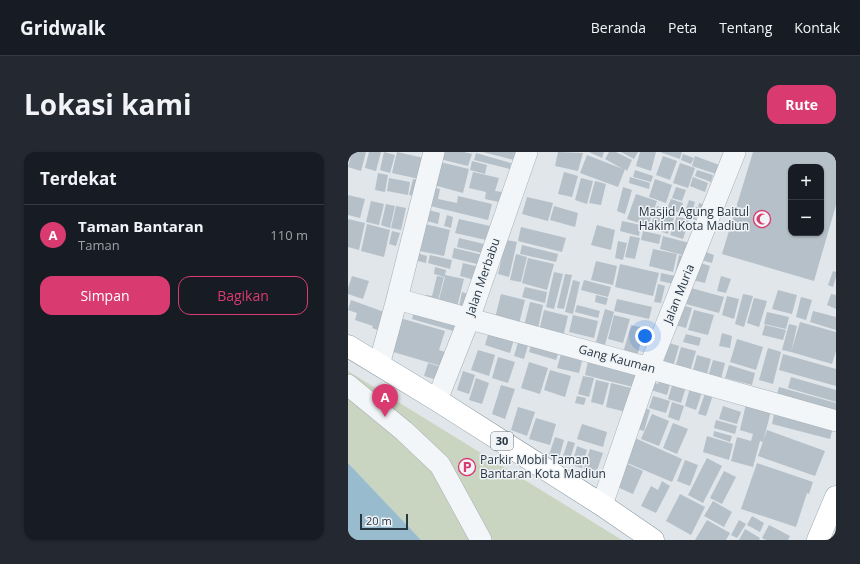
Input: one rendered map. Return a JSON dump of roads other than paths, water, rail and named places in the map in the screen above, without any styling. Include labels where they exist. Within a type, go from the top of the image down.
[{"type":"main road","name":"30","points":[[348,346],[437,400],[602,505],[653,540]]},
{"type":"main road","points":[[818,540],[836,497]]},
{"type":"street","points":[[379,365],[434,152]]},
{"type":"street","name":"Jalan Merbabu","points":[[437,400],[469,319],[527,152]]},
{"type":"street","name":"Jalan Muria","points":[[602,505],[649,368],[735,152]]},
{"type":"street","name":"Gang Kauman","points":[[397,299],[836,421]]},
{"type":"street","points":[[348,385],[404,431],[440,465],[481,540]]},
{"type":"water","points":[[348,463],[421,540],[348,540]]},
{"type":"place","name":"Masjid Agung Baitul Hakim Kota Madiun","points":[[762,219]]},
{"type":"place","name":"Taman Bantaran","points":[[385,417]]},
{"type":"place","name":"Parkir Mobil Taman Bantaran Kota Madiun","points":[[467,467]]}]
